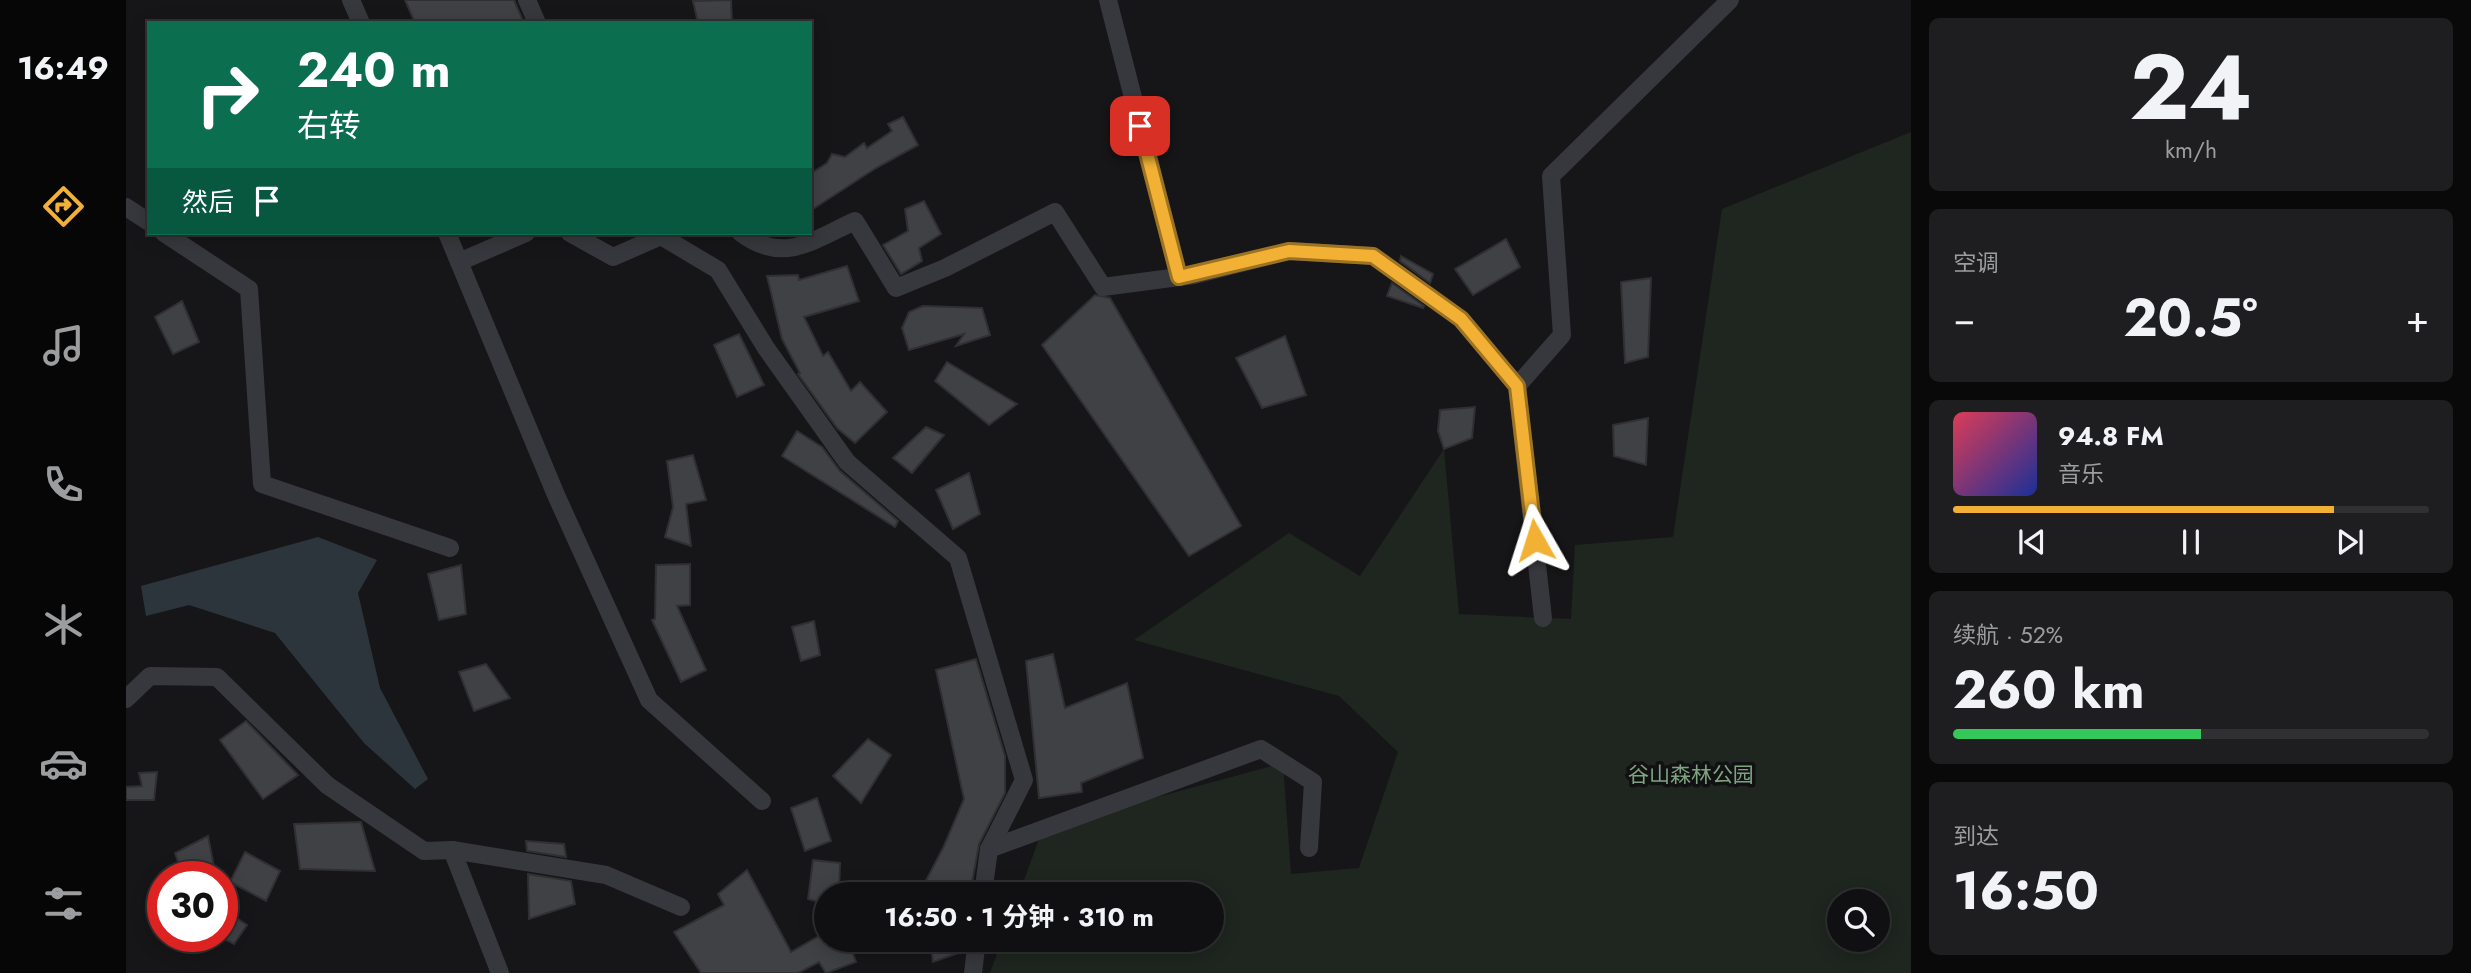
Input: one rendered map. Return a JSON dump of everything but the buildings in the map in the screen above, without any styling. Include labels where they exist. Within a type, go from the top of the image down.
[{"type":"street","points":[[351,0],[360,21]]},
{"type":"street","points":[[527,0],[536,21]]},
{"type":"street","points":[[1108,0],[1179,277]]},
{"type":"street","points":[[1517,386],[1562,335],[1550,176],[1730,0]]},
{"type":"street","points":[[126,207],[147,221]]},
{"type":"street","points":[[744,235],[754,243],[790,250],[855,220],[896,288],[945,268],[1055,212],[1103,287],[1179,277],[1289,251],[1373,256],[1461,319],[1517,386],[1543,618]]},
{"type":"street","points":[[167,235],[249,289],[262,484],[450,548]]},
{"type":"street","points":[[448,235],[556,495],[649,700],[762,801]]},
{"type":"street","points":[[459,262],[521,235]]},
{"type":"street","points":[[574,235],[612,257],[660,235]]},
{"type":"street","points":[[664,235],[718,270],[766,348],[847,462],[958,558],[1024,780],[989,849],[985,882]]},
{"type":"street","points":[[126,699],[150,677],[217,677],[327,785],[424,850],[452,850],[606,875],[681,906]]},
{"type":"street","points":[[989,849],[1261,749],[1313,782],[1309,848]]},
{"type":"street","points":[[452,850],[500,973]]},
{"type":"street","points":[[973,973],[976,952]]},
{"type":"green space","name":"谷山森林公园","points":[[1911,132],[1911,973],[990,973],[998,952],[1224,952],[1224,882],[1023,882],[1043,828],[1283,763],[1291,874],[1359,868],[1398,752],[1339,696],[1134,640],[1289,533],[1360,576],[1444,449],[1459,614],[1571,619],[1575,545],[1673,537],[1722,209]]},
{"type":"shaded area","points":[[318,537],[377,560],[358,593],[380,688],[428,779],[415,789],[364,743],[275,633],[189,605],[146,616],[141,586]]},
{"type":"route","points":[[1140,126],[1179,277],[1289,251],[1373,256],[1461,319],[1517,386],[1535,540]]}]
